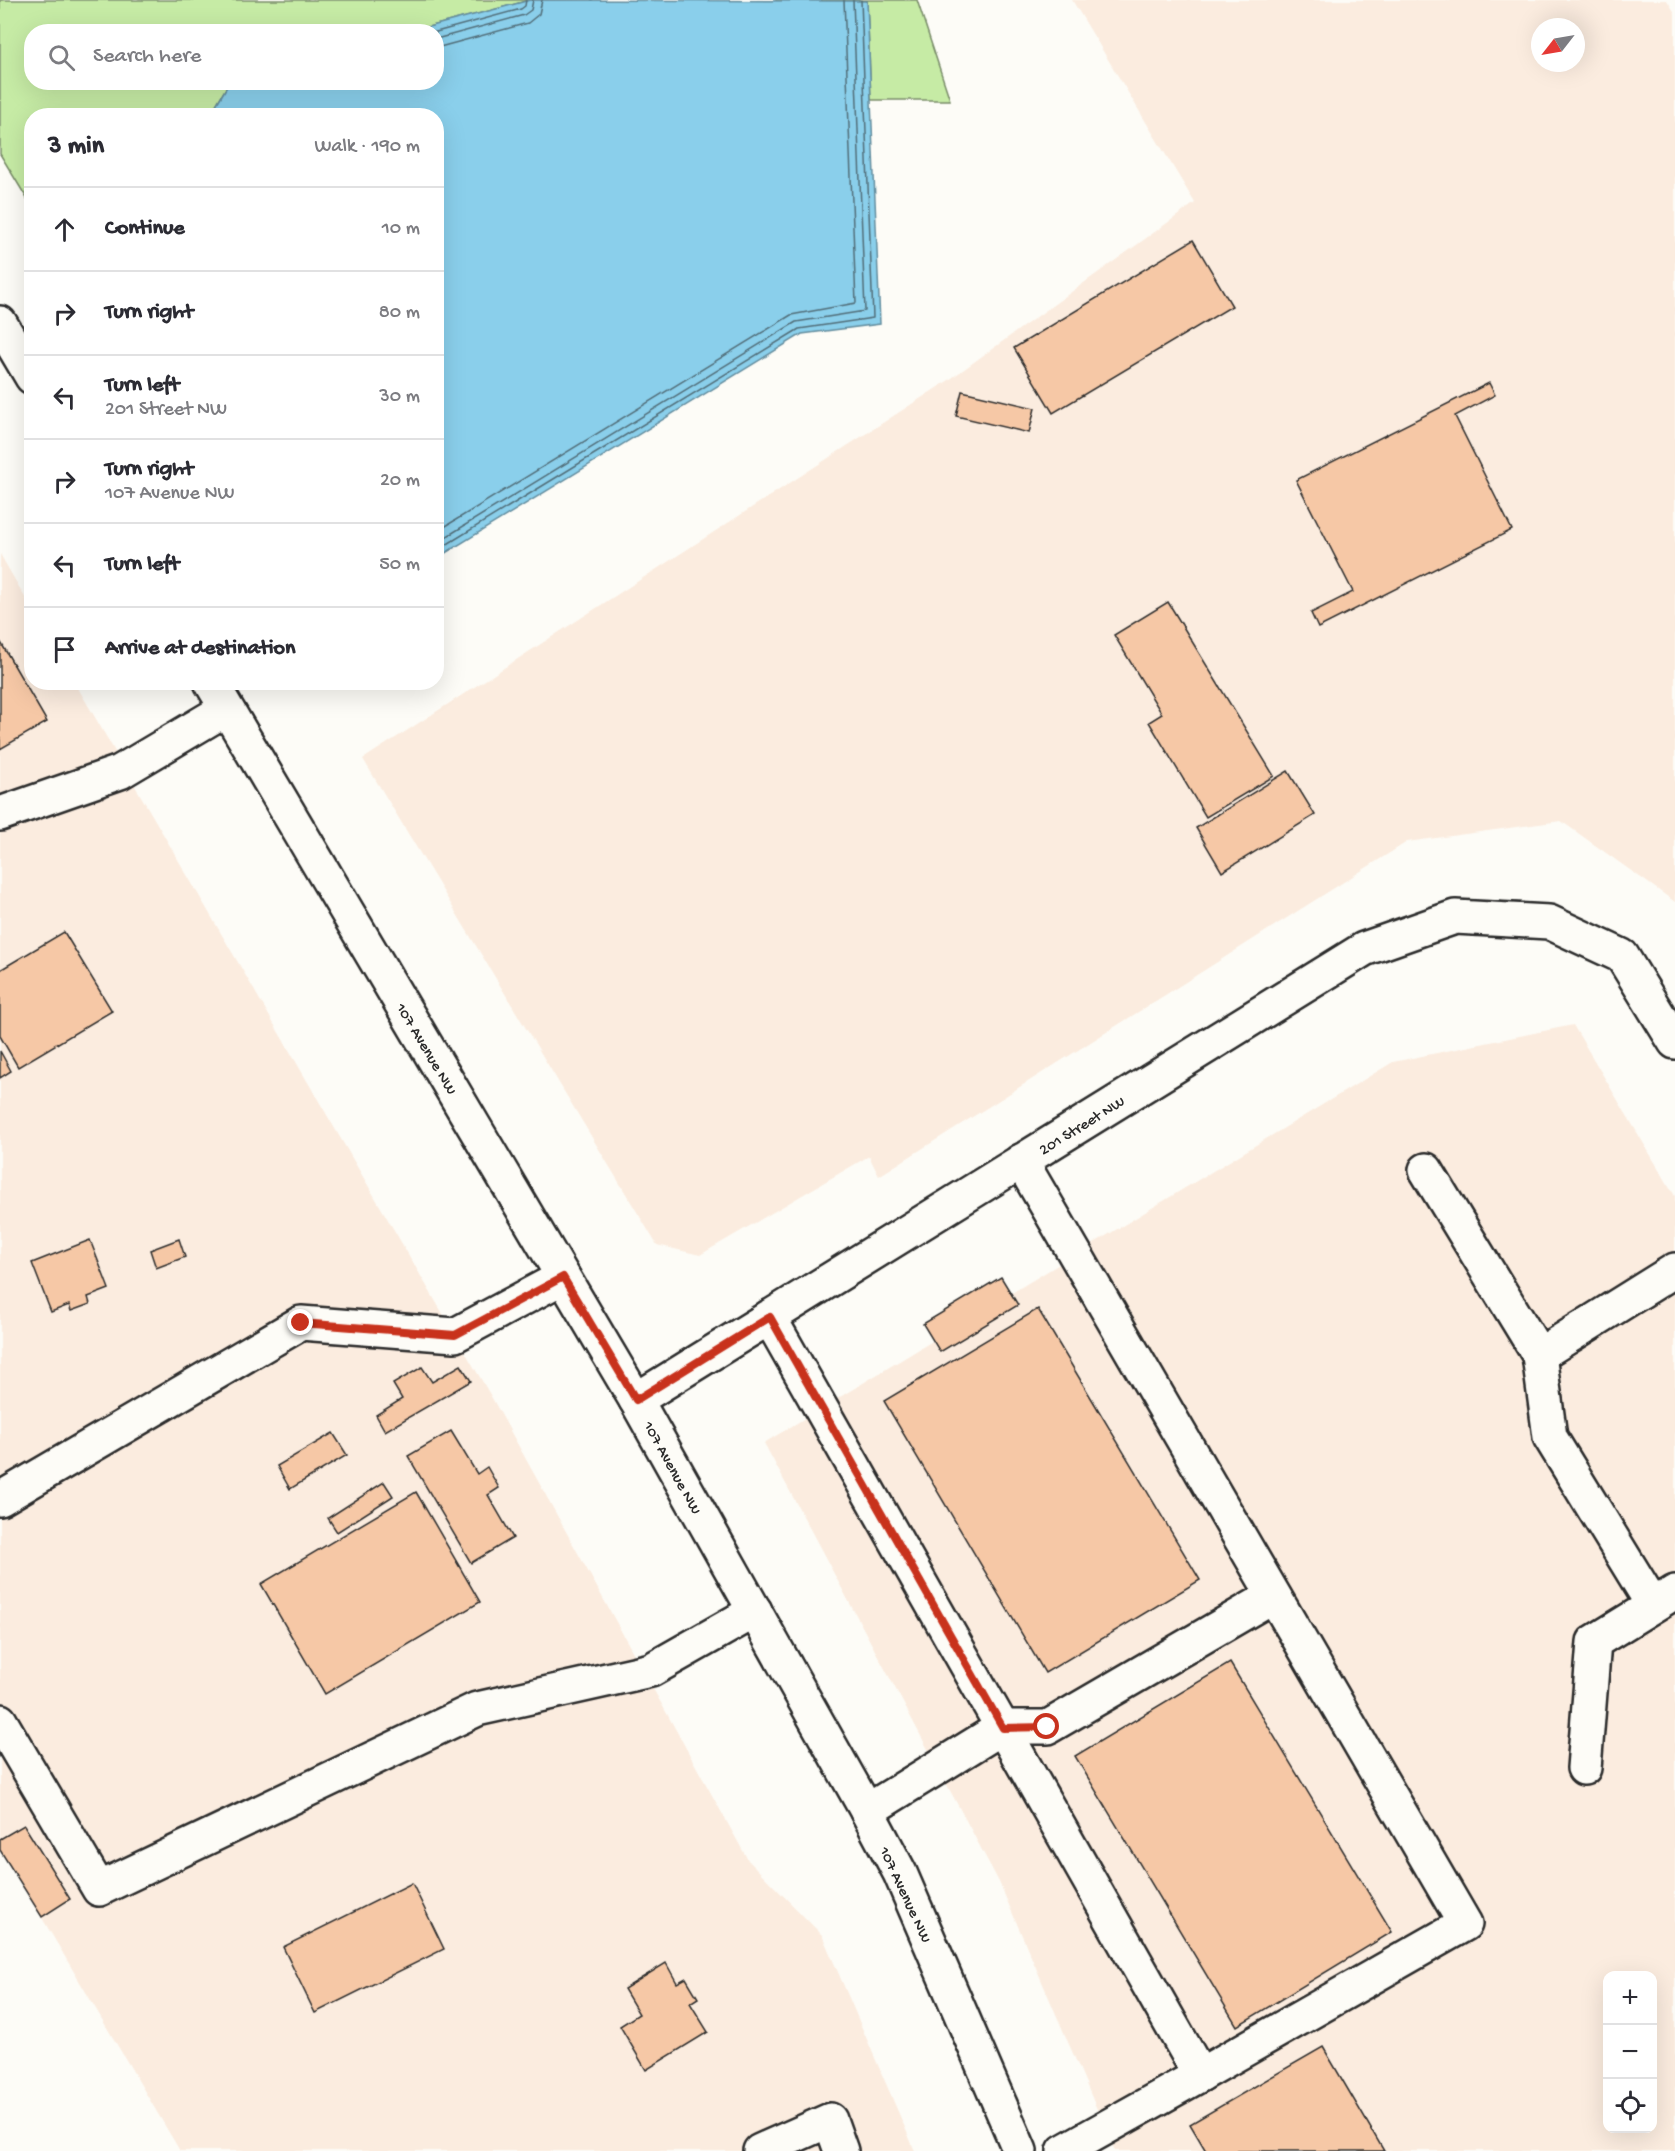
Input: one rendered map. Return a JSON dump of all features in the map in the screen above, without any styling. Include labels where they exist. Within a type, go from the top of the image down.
[{"type":"street","points":[[0,323],[24,364]]},
{"type":"street","points":[[0,814],[120,772],[219,696]]},
{"type":"street","name":"107 Avenue NW","points":[[219,696],[636,1400],[867,1811],[900,1874],[1020,2151]]},
{"type":"street","name":"201 Street NW","points":[[636,1400],[1364,949],[1455,917],[1549,922],[1622,956],[1675,1042]]},
{"type":"street","points":[[1021,1161],[1465,1924],[1064,2151]]},
{"type":"street","points":[[1426,1170],[1539,1355],[1550,1437],[1664,1598],[1593,1642],[1584,1768]]},
{"type":"street","points":[[1539,1355],[1675,1270]]},
{"type":"street","points":[[0,1499],[301,1323],[455,1335],[563,1277]]},
{"type":"street","points":[[770,1317],[1200,2075]]},
{"type":"street","points":[[867,1811],[1003,1728],[1047,1727],[1273,1596]]},
{"type":"street","points":[[0,1721],[99,1889],[477,1709],[651,1670],[755,1611]]},
{"type":"street","points":[[760,2151],[830,2120],[841,2151]]},
{"type":"shaded area","points":[[1072,0],[1667,0],[1675,13],[1675,902],[1561,821],[1407,842],[879,1176],[869,1156],[700,1255],[657,1245],[363,759],[949,380],[1195,203]]},
{"type":"shaded area","points":[[0,554],[24,596],[24,690],[79,690],[492,1398],[748,1860],[822,1935],[915,2151],[180,2151],[0,1847]]},
{"type":"shaded area","points":[[1573,1025],[1675,1196],[1675,2151],[1115,2151],[999,1882],[764,1443],[1393,1062]]},
{"type":"green space","points":[[0,0],[530,0],[439,24],[24,24],[24,90],[225,90],[214,108],[24,108],[24,193],[0,154]]},
{"type":"green space","points":[[775,0],[917,0],[950,100],[871,100],[867,1]]},
{"type":"water","points":[[530,0],[867,1],[880,324],[802,334],[444,554],[444,108],[214,108],[225,90],[444,90],[444,24],[439,24]]},
{"type":"building","points":[[1193,240],[1232,306],[1053,413],[1014,348]]},
{"type":"building","points":[[1489,383],[1495,395],[1455,416],[1512,530],[1318,628],[1311,613],[1353,592],[1296,480]]},
{"type":"building","points":[[962,391],[1035,408],[1029,433],[956,416]]},
{"type":"building","points":[[1168,602],[1274,776],[1206,817],[1149,722],[1162,714],[1114,635]]},
{"type":"building","points":[[0,641],[24,682],[24,690],[28,690],[47,722],[0,749]]},
{"type":"building","points":[[1288,771],[1315,815],[1222,872],[1196,828]]},
{"type":"building","points":[[64,932],[112,1011],[18,1067],[0,1036],[0,970]]},
{"type":"building","points":[[0,1051],[11,1071],[0,1078]]},
{"type":"building","points":[[179,1239],[185,1257],[156,1268],[150,1250]]},
{"type":"building","points":[[90,1240],[109,1289],[88,1297],[90,1304],[71,1311],[69,1305],[51,1312],[32,1263]]},
{"type":"building","points":[[1001,1277],[1018,1305],[940,1352],[923,1324]]},
{"type":"building","points":[[1038,1309],[1200,1580],[1045,1673],[884,1401]]},
{"type":"building","points":[[461,1365],[471,1381],[385,1431],[376,1415],[402,1399],[393,1384],[422,1367],[432,1382]]},
{"type":"building","points":[[451,1431],[477,1474],[487,1467],[499,1488],[488,1495],[513,1538],[471,1563],[408,1456]]},
{"type":"building","points":[[333,1433],[347,1455],[290,1489],[277,1466]]},
{"type":"building","points":[[384,1482],[393,1496],[337,1532],[328,1518]]},
{"type":"building","points":[[416,1492],[480,1602],[325,1694],[261,1584]]},
{"type":"building","points":[[1230,1663],[1392,1932],[1237,2026],[1075,1756]]},
{"type":"building","points":[[24,1825],[70,1899],[42,1917],[0,1850],[0,1839]]},
{"type":"building","points":[[412,1883],[444,1949],[315,2013],[283,1947]]},
{"type":"building","points":[[666,1963],[677,1983],[686,1978],[698,1998],[690,2003],[708,2032],[646,2070],[620,2026],[639,2014],[624,1989]]},
{"type":"building","points":[[1323,2047],[1384,2151],[1206,2151],[1190,2124]]},
{"type":"route","points":[[301,1323],[455,1335],[563,1277],[636,1400],[770,1317],[1003,1728],[1047,1727]]}]
